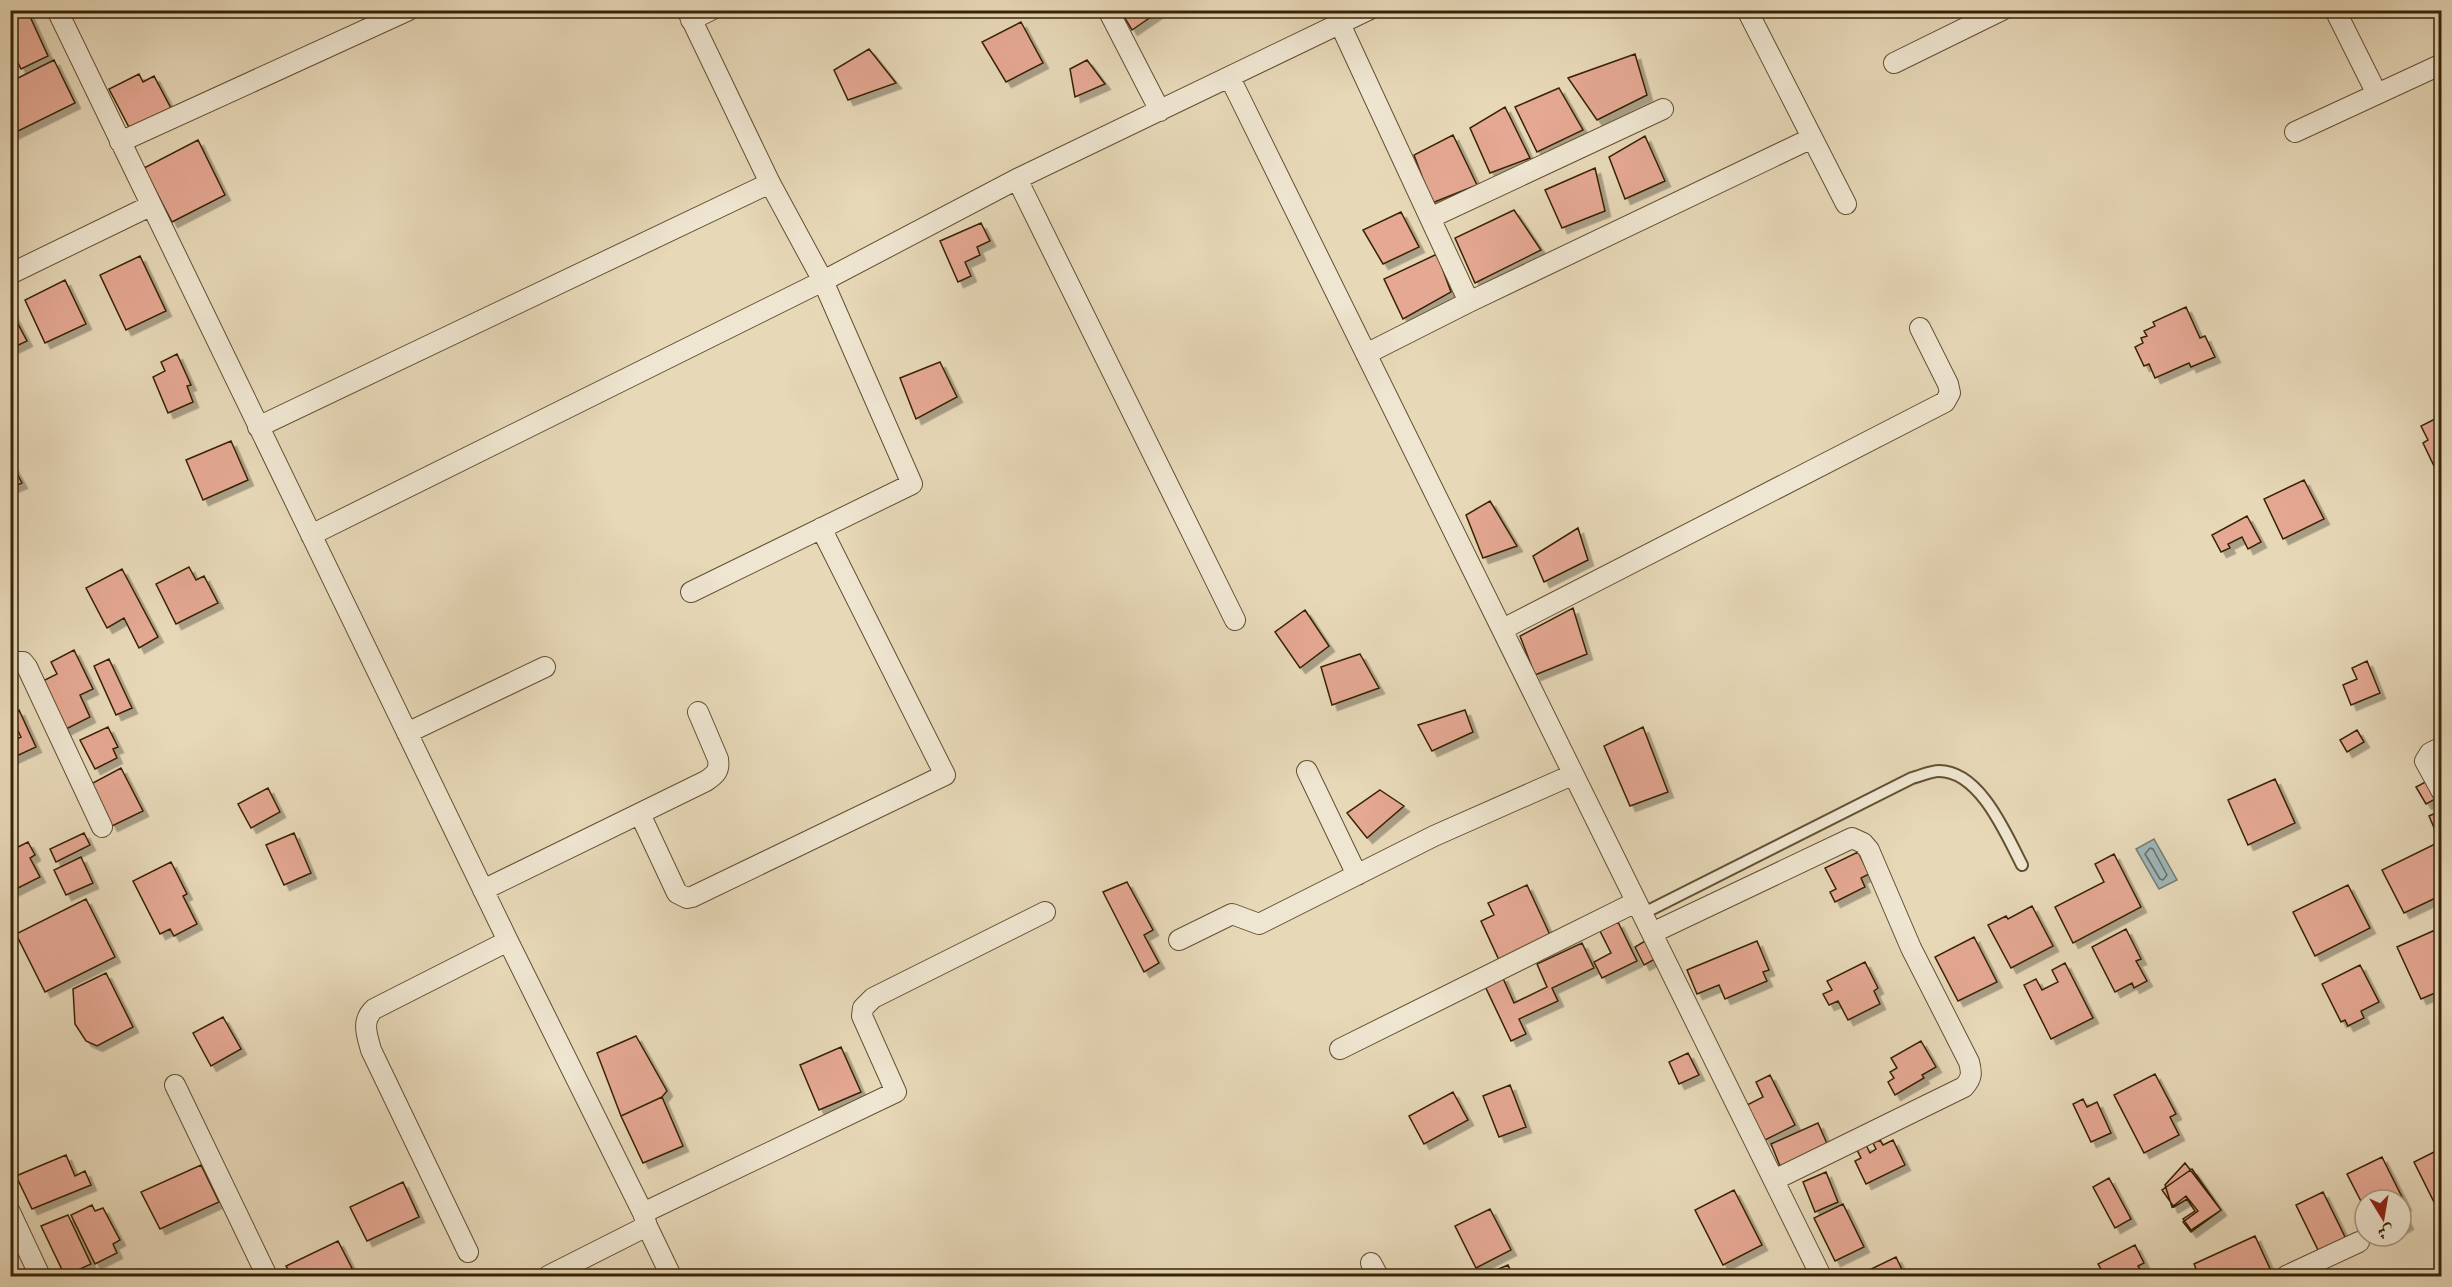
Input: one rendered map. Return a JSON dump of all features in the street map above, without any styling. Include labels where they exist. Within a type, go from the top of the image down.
[{"type":"street","points":[[57,10],[150,206],[671,1276]]},
{"type":"street","points":[[120,142],[409,10]]},
{"type":"street","points":[[690,592],[912,484],[823,280],[770,183],[689,15],[711,10]]},
{"type":"street","points":[[1108,10],[1160,111]]},
{"type":"street","points":[[311,535],[823,280],[1017,178],[1368,10]]},
{"type":"street","points":[[1747,10],[1846,204]]},
{"type":"street","points":[[1894,63],[2002,10]]},
{"type":"street","points":[[2335,10],[2377,94]]},
{"type":"street","points":[[1340,24],[1468,302]]},
{"type":"street","points":[[2295,132],[2442,64]]},
{"type":"street","points":[[1230,78],[1821,1276]]},
{"type":"street","points":[[1431,218],[1663,109]]},
{"type":"street","points":[[1365,354],[1468,302],[1812,138]]},
{"type":"street","points":[[1017,178],[1236,620]]},
{"type":"street","points":[[258,427],[770,183]]},
{"type":"street","points":[[10,274],[150,206]]},
{"type":"street","points":[[1503,629],[1945,402],[1950,393],[1948,384],[1920,328]]},
{"type":"street","points":[[640,814],[678,893],[687,898],[945,776],[821,528]]},
{"type":"street","points":[[10,664],[23,662],[27,667],[102,827]]},
{"type":"street","points":[[407,733],[545,667]]},
{"type":"street","points":[[483,890],[715,775],[719,767],[718,759],[698,712]]},
{"type":"street","points":[[2442,747],[2430,753],[2425,761],[2442,792]]},
{"type":"street","points":[[1307,771],[1357,875]]},
{"type":"street","points":[[1179,940],[1232,914],[1259,924],[1434,836],[1572,775]]},
{"type":"street","points":[[1652,933],[1852,838],[1863,843],[1869,850],[1911,948],[1972,1072],[1964,1087],[1774,1180]]},
{"type":"street","points":[[1340,1049],[1639,908]]},
{"type":"street","points":[[548,1276],[645,1220],[896,1092],[862,1016],[863,1008],[873,998],[1045,912]]},
{"type":"street","points":[[468,1252],[371,1050],[366,1022],[374,1009],[508,942]]},
{"type":"street","points":[[175,1085],[267,1276]]},
{"type":"street","points":[[10,1212],[40,1276]]},
{"type":"street","points":[[2286,1276],[2353,1245]]},
{"type":"lane","points":[[1639,908],[1912,778],[1939,771],[1963,777],[1993,809],[2022,865]]},
{"type":"water","points":[[2154,839],[2177,880],[2159,889],[2136,849]]},
{"type":"building","points":[[27,10],[48,56],[21,69],[10,47],[10,17]]},
{"type":"building","points":[[1120,10],[1161,10],[1132,30]]},
{"type":"building","points":[[1021,22],[1043,63],[1006,82],[982,42]]},
{"type":"building","points":[[869,49],[896,83],[848,100],[834,70]]},
{"type":"building","points":[[1635,54],[1647,95],[1597,120],[1568,78]]},
{"type":"building","points":[[54,60],[75,103],[10,135],[10,82]]},
{"type":"building","points":[[1087,60],[1105,84],[1075,97],[1070,69]]},
{"type":"building","points":[[139,74],[143,82],[154,76],[173,112],[132,133],[109,89]]},
{"type":"building","points":[[1559,88],[1583,130],[1537,152],[1515,107]]},
{"type":"building","points":[[1505,107],[1530,158],[1490,173],[1470,128]]},
{"type":"building","points":[[1453,135],[1477,185],[1432,203],[1414,155]]},
{"type":"building","points":[[1645,136],[1665,181],[1625,199],[1609,157]]},
{"type":"building","points":[[198,140],[225,195],[172,222],[144,168]]},
{"type":"building","points":[[1595,168],[1605,211],[1562,228],[1545,190]]},
{"type":"building","points":[[1514,210],[1541,250],[1475,283],[1455,238]]},
{"type":"building","points":[[1401,212],[1419,247],[1383,264],[1363,230]]},
{"type":"building","points":[[981,223],[990,241],[977,247],[980,255],[965,262],[971,276],[958,282],[940,241]]},
{"type":"building","points":[[1437,254],[1451,292],[1403,319],[1384,279]]},
{"type":"building","points":[[140,256],[166,311],[126,330],[100,275]]},
{"type":"building","points":[[65,280],[86,324],[45,343],[25,300]]},
{"type":"building","points":[[2186,307],[2200,338],[2205,336],[2215,357],[2191,367],[2189,363],[2155,378],[2149,364],[2144,366],[2135,347],[2143,343],[2141,338],[2147,336],[2144,331],[2155,326],[2153,322]]},
{"type":"building","points":[[10,309],[27,341],[10,349]]},
{"type":"building","points":[[177,354],[191,385],[187,386],[193,402],[168,413],[153,377],[165,371],[161,362]]},
{"type":"building","points":[[940,362],[957,397],[916,419],[900,378]]},
{"type":"building","points":[[2439,417],[2442,422],[2442,465],[2435,468],[2423,443],[2428,440],[2421,426]]},
{"type":"building","points":[[231,441],[248,480],[203,500],[186,460]]},
{"type":"building","points":[[10,461],[22,483],[10,488]]},
{"type":"building","points":[[2304,480],[2324,519],[2283,539],[2264,499]]},
{"type":"building","points":[[1490,501],[1517,546],[1483,558],[1466,515]]},
{"type":"building","points":[[2247,516],[2261,542],[2248,549],[2242,537],[2228,544],[2230,548],[2221,552],[2212,535]]},
{"type":"building","points":[[1578,528],[1588,560],[1544,582],[1533,556]]},
{"type":"building","points":[[189,567],[196,580],[204,576],[218,603],[176,624],[156,584]]},
{"type":"building","points":[[122,569],[158,637],[139,648],[124,618],[107,628],[86,588]]},
{"type":"building","points":[[1573,608],[1587,654],[1535,675],[1520,636]]},
{"type":"building","points":[[1305,610],[1329,646],[1300,668],[1275,632]]},
{"type":"building","points":[[74,650],[93,689],[80,695],[90,717],[62,731],[39,683],[57,674],[51,662]]},
{"type":"building","points":[[1360,654],[1379,688],[1332,705],[1321,667]]},
{"type":"building","points":[[109,659],[132,708],[116,715],[94,666]]},
{"type":"building","points":[[2367,661],[2380,693],[2351,705],[2343,685],[2357,679],[2352,668]]},
{"type":"building","points":[[19,710],[36,747],[10,759],[10,732],[14,740],[21,737],[10,714]]},
{"type":"building","points":[[1465,710],[1473,732],[1432,751],[1418,725]]},
{"type":"building","points":[[108,727],[118,747],[113,749],[117,758],[95,769],[80,740]]},
{"type":"building","points":[[1643,727],[1668,792],[1630,806],[1604,746]]},
{"type":"building","points":[[2357,730],[2364,742],[2347,752],[2340,740]]},
{"type":"building","points":[[121,768],[143,811],[112,826],[91,784]]},
{"type":"building","points":[[2275,779],[2295,823],[2248,845],[2228,800]]},
{"type":"building","points":[[2429,780],[2439,797],[2426,804],[2416,787]]},
{"type":"building","points":[[268,788],[280,812],[251,828],[238,804]]},
{"type":"building","points":[[1380,790],[1404,806],[1367,838],[1347,813]]},
{"type":"building","points":[[2438,812],[2442,827],[2435,830],[2429,816]]},
{"type":"building","points":[[84,833],[90,845],[56,862],[50,849]]},
{"type":"building","points":[[294,833],[311,873],[284,885],[266,845]]},
{"type":"building","points":[[28,842],[35,855],[30,858],[40,877],[10,892],[10,851]]},
{"type":"building","points":[[2437,843],[2442,853],[2442,895],[2404,913],[2382,870]]},
{"type":"building","points":[[1858,852],[1869,874],[1861,878],[1865,887],[1835,902],[1830,892],[1836,889],[1825,868]]},
{"type":"building","points":[[2114,854],[2141,907],[2073,943],[2055,907],[2104,882],[2095,864]]},
{"type":"building","points":[[81,857],[93,883],[66,895],[54,870]]},
{"type":"building","points":[[171,862],[187,894],[183,896],[197,924],[174,936],[170,929],[160,934],[133,881]]},
{"type":"building","points":[[1127,882],[1153,930],[1144,935],[1159,963],[1144,972],[1103,892]]},
{"type":"building","points":[[1527,885],[1551,937],[1499,960],[1481,921],[1494,915],[1488,903]]},
{"type":"building","points":[[2348,885],[2370,928],[2315,956],[2293,912]]},
{"type":"building","points":[[86,899],[115,957],[45,992],[16,934]]},
{"type":"building","points":[[2032,906],[2053,946],[2011,968],[1988,925],[2006,916],[2008,919]]},
{"type":"building","points":[[1618,922],[1637,961],[1602,978],[1594,962],[1611,953],[1600,931]]},
{"type":"building","points":[[2442,927],[2442,990],[2421,999],[2397,947]]},
{"type":"building","points":[[2126,929],[2141,959],[2136,961],[2147,981],[2134,988],[2132,983],[2115,992],[2092,947]]},
{"type":"building","points":[[1974,937],[1997,982],[1958,1001],[1935,957]]},
{"type":"building","points":[[1645,941],[1655,959],[1644,965],[1635,947]]},
{"type":"building","points":[[1757,941],[1769,970],[1763,972],[1767,981],[1725,999],[1719,985],[1697,994],[1687,970]]},
{"type":"building","points":[[1582,943],[1594,968],[1552,988],[1558,1001],[1519,1019],[1526,1034],[1511,1041],[1484,984],[1502,976],[1514,1003],[1547,987],[1537,964]]},
{"type":"building","points":[[1865,962],[1878,988],[1874,991],[1880,1004],[1848,1020],[1838,1001],[1829,1005],[1823,994],[1832,990],[1827,981]]},
{"type":"building","points":[[2065,963],[2093,1018],[2051,1039],[2024,985],[2036,979],[2042,990],[2058,982],[2052,970]]},
{"type":"building","points":[[2360,965],[2379,1002],[2361,1011],[2364,1018],[2348,1026],[2345,1020],[2341,1022],[2322,984]]},
{"type":"building","points":[[106,973],[133,1027],[97,1046],[86,1041],[75,1024],[73,989]]},
{"type":"building","points":[[223,1017],[241,1049],[211,1066],[193,1033]]},
{"type":"building","points":[[636,1036],[667,1091],[662,1097],[621,1116],[597,1053]]},
{"type":"building","points":[[1921,1041],[1936,1067],[1922,1075],[1924,1078],[1895,1095],[1888,1082],[1894,1078],[1890,1072],[1897,1068],[1891,1058]]},
{"type":"building","points":[[841,1047],[861,1092],[819,1110],[800,1065]]},
{"type":"building","points":[[1688,1053],[1699,1075],[1679,1084],[1669,1062]]},
{"type":"building","points":[[2155,1074],[2176,1114],[2170,1117],[2179,1135],[2144,1153],[2114,1095]]},
{"type":"building","points":[[1770,1075],[1795,1125],[1765,1140],[1747,1105],[1763,1097],[1756,1082]]},
{"type":"building","points":[[1510,1085],[1526,1127],[1499,1137],[1483,1096]]},
{"type":"building","points":[[1453,1092],[1468,1120],[1424,1144],[1409,1116]]},
{"type":"building","points":[[662,1097],[683,1146],[643,1163],[621,1116]]},
{"type":"building","points":[[2083,1099],[2087,1107],[2097,1102],[2111,1133],[2091,1142],[2073,1104]]},
{"type":"building","points":[[1818,1123],[1828,1146],[1780,1166],[1771,1144]]},
{"type":"building","points":[[1880,1140],[1883,1145],[1893,1140],[1905,1165],[1866,1184],[1855,1161],[1861,1158],[1857,1150],[1866,1145],[1870,1153],[1876,1149],[1873,1143]]},
{"type":"building","points":[[2442,1148],[2442,1211],[2439,1212],[2414,1162]]},
{"type":"building","points":[[66,1155],[75,1176],[85,1171],[91,1185],[32,1209],[16,1176]]},
{"type":"building","points":[[2382,1157],[2398,1188],[2354,1188],[2347,1174]]},
{"type":"building","points":[[2185,1163],[2221,1210],[2191,1232],[2183,1222],[2198,1211],[2186,1196],[2172,1207],[2165,1185]]},
{"type":"building","points":[[201,1165],[219,1202],[160,1229],[141,1192]]},
{"type":"building","points":[[2192,1169],[2221,1210],[2191,1230],[2183,1219],[2195,1211],[2187,1199],[2174,1207],[2162,1190]]},
{"type":"building","points":[[1826,1172],[1838,1202],[1815,1212],[1803,1182]]},
{"type":"building","points":[[2109,1178],[2131,1219],[2115,1228],[2093,1187]]},
{"type":"building","points":[[403,1182],[419,1217],[367,1241],[350,1207]]},
{"type":"building","points":[[1734,1190],[1762,1245],[1723,1265],[1695,1210]]},
{"type":"building","points":[[2323,1192],[2346,1239],[2319,1252],[2296,1205]]},
{"type":"building","points":[[1843,1204],[1864,1247],[1835,1261],[1814,1218]]},
{"type":"building","points":[[92,1205],[95,1211],[103,1208],[120,1240],[113,1244],[117,1253],[95,1264],[71,1215]]},
{"type":"building","points":[[1490,1209],[1511,1250],[1476,1268],[1455,1226]]},
{"type":"building","points":[[68,1215],[91,1264],[65,1276],[41,1226]]},
{"type":"building","points":[[2255,1236],[2272,1273],[2265,1276],[2199,1276],[2194,1264]]},
{"type":"building","points":[[338,1241],[356,1276],[292,1276],[286,1266]]},
{"type":"building","points":[[2135,1245],[2144,1263],[2138,1266],[2144,1276],[2105,1276],[2098,1264]]},
{"type":"building","points":[[1896,1257],[1905,1276],[1870,1276],[1867,1271]]},
{"type":"building","points":[[1508,1265],[1513,1276],[1482,1276]]}]
